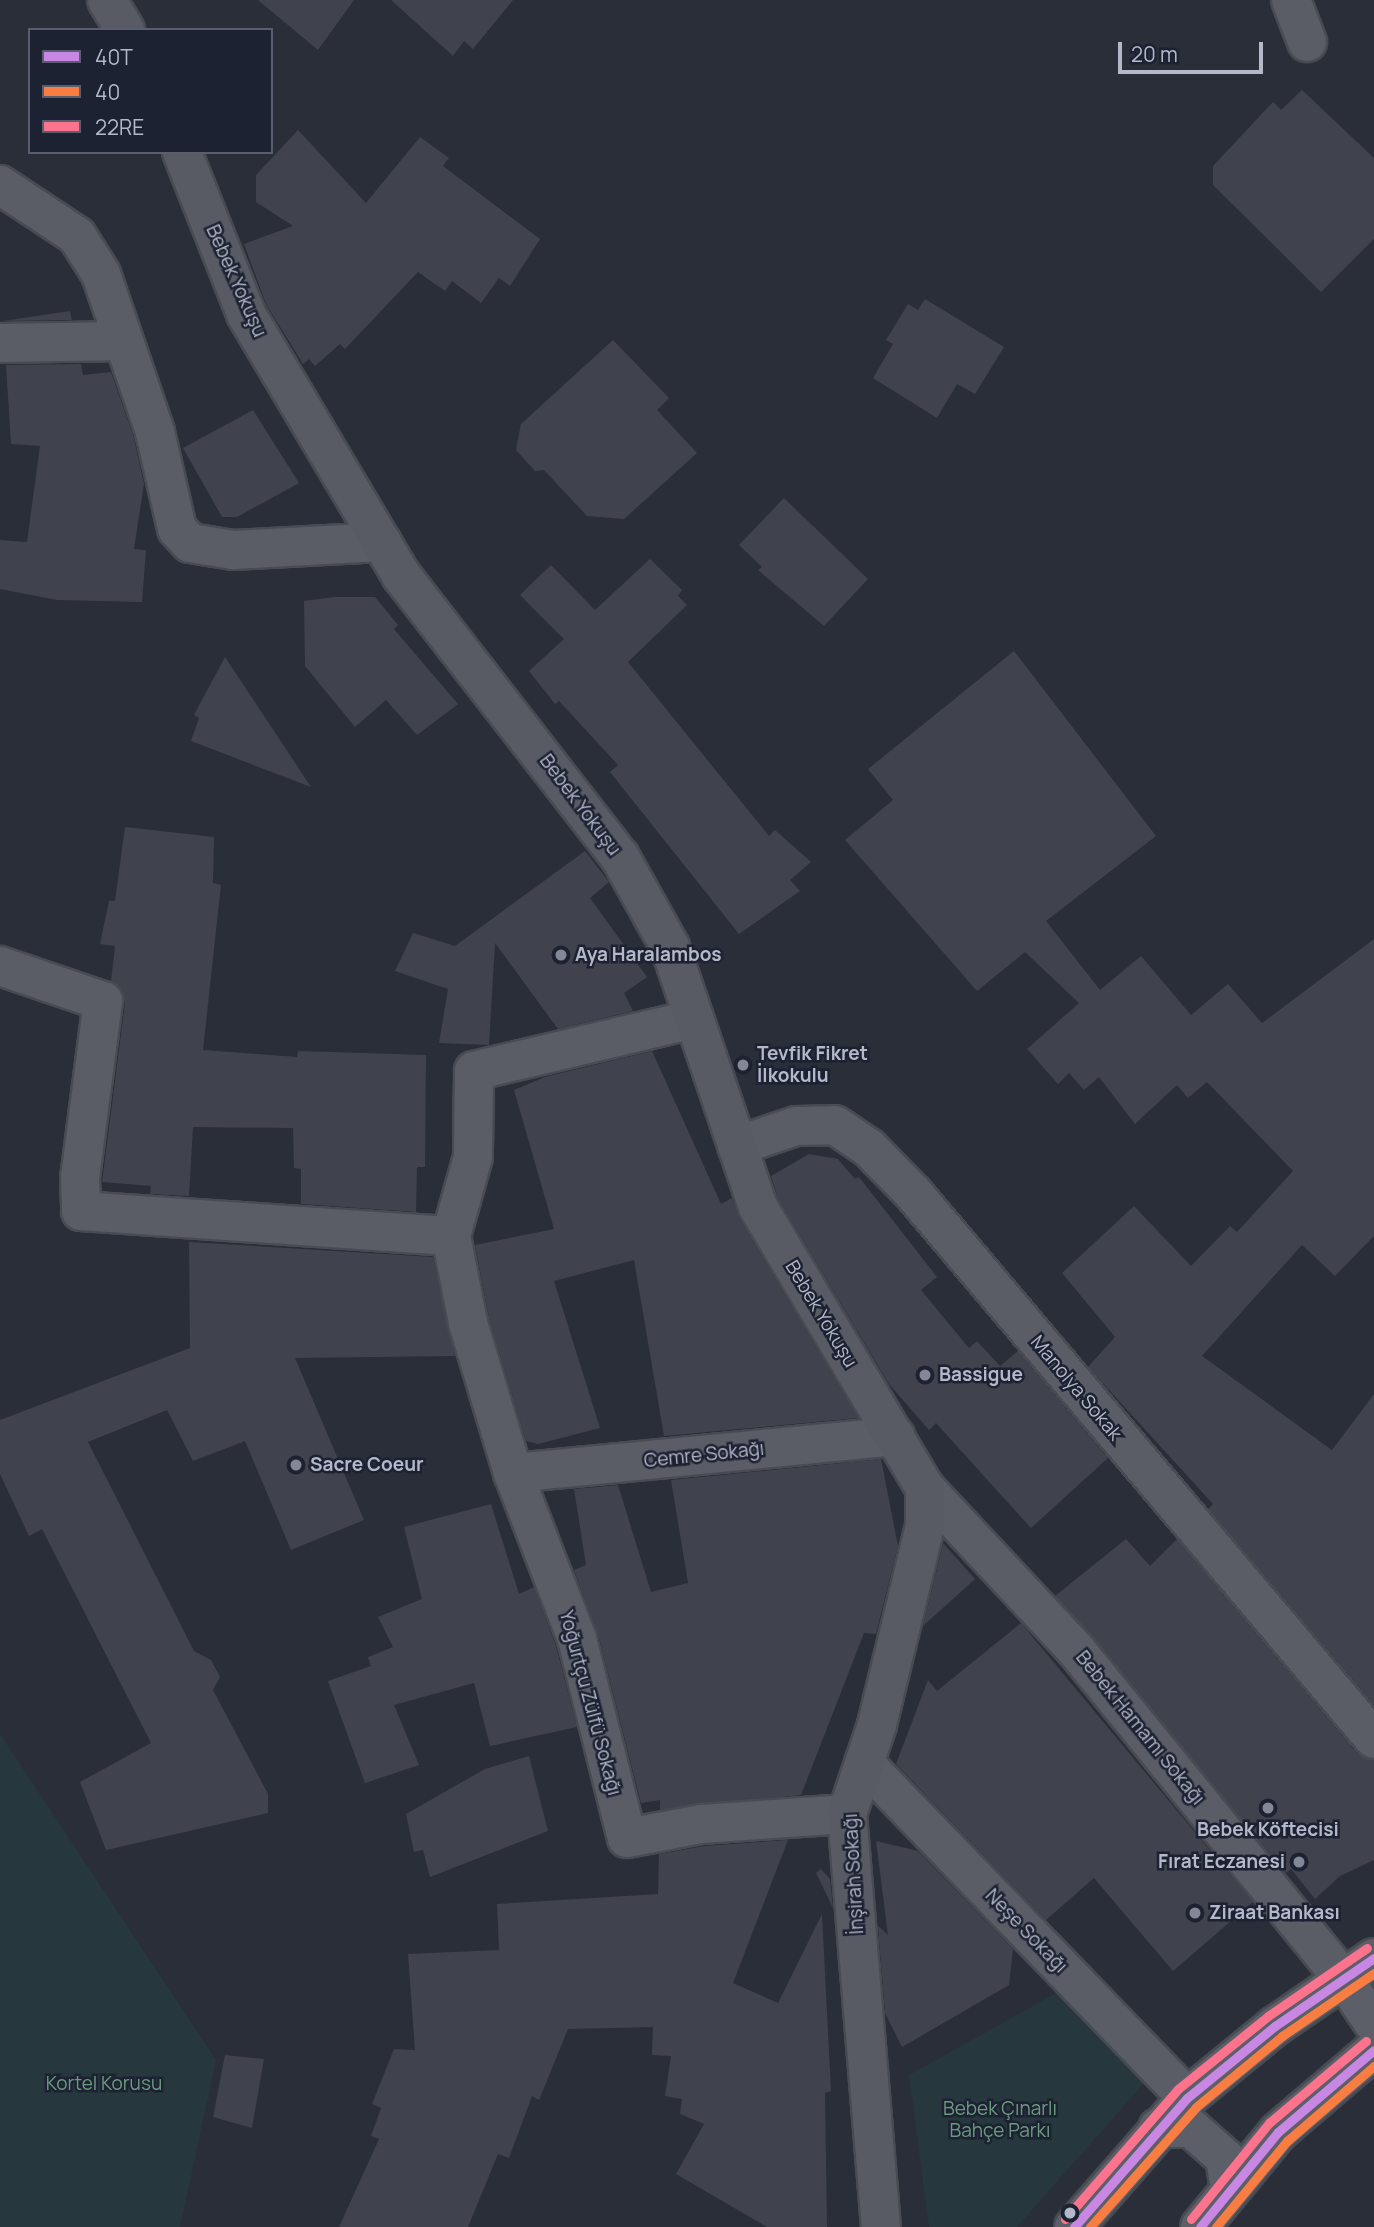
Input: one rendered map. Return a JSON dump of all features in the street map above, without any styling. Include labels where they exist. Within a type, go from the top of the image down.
[{"type":"main road","points":[[1074,2227],[1158,2127],[1187,2098],[1359,1968],[1374,2024]]},
{"type":"main road","points":[[1200,2227],[1279,2132],[1331,2082],[1374,2050]]},
{"type":"main road","points":[[1158,2127],[1191,2128],[1225,2158],[1230,2189]]},
{"type":"street","points":[[107,0],[124,28]]},
{"type":"street","points":[[1291,0],[1307,42]]},
{"type":"street","name":"Bebek Yokuşu","points":[[183,154],[246,314],[401,575],[620,857],[670,947],[758,1207],[925,1488]]},
{"type":"street","points":[[0,185],[77,236],[101,274],[155,432],[177,529],[190,543],[233,550],[382,542]]},
{"type":"street","points":[[0,343],[122,341]]},
{"type":"street","points":[[0,966],[103,1001],[80,1178],[81,1211],[450,1236],[473,1157],[474,1071],[694,1018]]},
{"type":"street","name":"Manolya Sokak","points":[[737,1146],[796,1126],[835,1125],[869,1148],[914,1194],[1374,1739]]},
{"type":"street","name":"Yoğurtçu Zülfü Sokağı","points":[[450,1236],[468,1323],[513,1473],[577,1639],[627,1838],[701,1824],[847,1814]]},
{"type":"street","name":"Cemre Sokağı","points":[[513,1473],[895,1436]]},
{"type":"street","name":"İnşirah Sokağı","points":[[881,2227],[847,1814],[864,1763],[925,1526],[925,1488]]},
{"type":"street","name":"Bebek Hamamı Sokağı","points":[[925,1488],[1076,1650],[1359,1968]]},
{"type":"street","name":"Neşe Sokağı","points":[[864,1763],[1187,2098]]},
{"type":"green space","name":"Kortel Korusu","points":[[0,1734],[216,2060],[180,2227],[0,2227]]},
{"type":"green space","name":"Bebek Çınarlı Bahçe Parkı","points":[[1058,1992],[1145,2082],[1017,2227],[929,2227],[909,2075]]},
{"type":"building","points":[[258,0],[354,0],[318,50]]},
{"type":"building","points":[[391,0],[513,0],[473,49],[464,41],[453,56]]},
{"type":"building","points":[[1302,90],[1374,158],[1374,239],[1321,292],[1213,185],[1213,166],[1241,136],[1273,102],[1281,110]]},
{"type":"building","points":[[298,130],[366,203],[420,137],[449,158],[443,166],[540,239],[510,286],[499,278],[481,303],[452,281],[445,291],[418,272],[345,349],[340,344],[315,366],[309,359],[303,364],[266,304],[244,244],[293,226],[256,202],[256,175]]},
{"type":"building","points":[[925,299],[1004,347],[975,394],[957,384],[937,418],[873,378],[893,344],[886,340],[908,304],[918,310]]},
{"type":"building","points":[[70,311],[72,320],[3,321]]},
{"type":"building","points":[[613,340],[669,398],[657,410],[697,453],[624,519],[587,516],[544,470],[535,471],[516,450],[521,424]]},
{"type":"building","points":[[81,364],[83,375],[111,372],[134,438],[144,484],[134,549],[146,550],[142,602],[57,600],[0,589],[0,540],[27,542],[40,446],[11,444],[6,365]]},
{"type":"building","points":[[253,410],[299,483],[237,517],[222,517],[183,448]]},
{"type":"building","points":[[784,498],[868,579],[824,626],[758,570],[762,567],[739,545]]},
{"type":"building","points":[[650,559],[682,590],[678,596],[687,605],[628,662],[769,836],[775,830],[811,862],[790,880],[800,891],[739,934],[610,772],[618,765],[559,701],[555,704],[529,671],[564,639],[520,595],[551,565],[595,610]]},
{"type":"building","points":[[334,597],[375,597],[398,625],[394,629],[458,704],[417,735],[386,700],[355,727],[305,666],[304,601]]},
{"type":"building","points":[[1014,651],[1156,836],[1046,921],[1100,990],[1141,956],[1191,1015],[1228,984],[1262,1023],[1374,939],[1374,1236],[1335,1276],[1302,1245],[1202,1356],[1332,1450],[1374,1394],[1374,1705],[1208,1509],[1213,1504],[1088,1367],[1115,1337],[1062,1273],[1134,1206],[1191,1266],[1230,1226],[1237,1232],[1293,1171],[1207,1082],[1188,1098],[1177,1085],[1135,1124],[1099,1077],[1084,1090],[1069,1073],[1058,1084],[1027,1049],[1079,1003],[1025,952],[977,991],[845,840],[893,800],[868,769]]},
{"type":"building","points":[[225,657],[311,787],[191,741],[199,718],[194,715]]},
{"type":"building","points":[[125,827],[214,837],[213,883],[221,885],[203,1050],[297,1057],[298,1051],[426,1055],[425,1167],[417,1167],[416,1212],[301,1204],[301,1169],[294,1168],[293,1128],[193,1127],[189,1196],[150,1194],[151,1186],[102,1182],[125,1003],[119,986],[111,981],[115,946],[100,944],[109,901],[115,901]]},
{"type":"building","points":[[585,851],[609,882],[590,898],[647,977],[624,993],[633,1011],[558,1029],[495,943],[489,1045],[439,1043],[448,989],[395,971],[413,933],[455,946]]},
{"type":"building","points":[[652,1051],[721,1204],[732,1198],[739,1218],[858,1418],[664,1436],[634,1260],[554,1281],[600,1428],[538,1444],[526,1441],[489,1318],[475,1245],[554,1229],[514,1090],[545,1077]]},
{"type":"building","points":[[809,1154],[838,1159],[855,1179],[859,1177],[937,1277],[921,1290],[969,1348],[977,1341],[1000,1366],[1018,1351],[1108,1458],[1031,1528],[936,1423],[929,1430],[889,1384],[778,1198],[771,1176]]},
{"type":"building","points":[[189,1242],[433,1257],[455,1356],[295,1358],[364,1520],[291,1550],[245,1441],[193,1461],[167,1410],[88,1442],[194,1651],[211,1660],[220,1677],[213,1690],[268,1794],[268,1813],[106,1850],[80,1782],[151,1743],[42,1529],[29,1536],[0,1474],[0,1420],[190,1348]]},
{"type":"building","points":[[881,1459],[898,1546],[876,1634],[864,1633],[801,1795],[660,1810],[660,1800],[641,1803],[598,1634],[574,1570],[586,1565],[574,1489],[618,1485],[651,1592],[688,1583],[671,1480]]},
{"type":"building","points":[[491,1504],[519,1594],[534,1587],[556,1646],[577,1727],[490,1746],[474,1683],[394,1705],[419,1765],[365,1783],[328,1681],[371,1666],[368,1657],[393,1647],[378,1617],[422,1599],[404,1527]]},
{"type":"building","points":[[1126,1539],[1150,1566],[1177,1539],[1357,1753],[1374,1760],[1374,1860],[1340,1876],[1315,1899],[1291,1869],[1286,1873],[1055,1596]]},
{"type":"building","points":[[943,1544],[975,1579],[923,1626]]},
{"type":"building","points":[[1021,1623],[1253,1902],[1173,1971],[1094,1878],[1046,1920],[896,1764],[928,1680],[937,1691]]},
{"type":"building","points":[[529,1756],[548,1831],[430,1877],[423,1850],[414,1852],[406,1814],[485,1769]]},
{"type":"building","points":[[788,1840],[733,1983],[778,2003],[822,1914],[831,2091],[825,2093],[827,2227],[767,2227],[676,2174],[704,2124],[680,2114],[682,2099],[665,2096],[671,2056],[652,2055],[653,2027],[568,2029],[539,2100],[532,2096],[509,2158],[498,2154],[468,2227],[339,2227],[379,2139],[371,2136],[381,2108],[372,2104],[394,2049],[415,2050],[408,1954],[499,1950],[497,1904],[658,1894],[659,1854],[704,1846]]},
{"type":"building","points":[[876,1841],[918,1851],[1013,1949],[1009,1985],[902,2047],[885,2013],[878,1926],[888,1935]]},
{"type":"building","points":[[821,1869],[830,1879],[833,1908],[816,1873]]},
{"type":"building","points":[[225,2055],[264,2059],[252,2128],[213,2117]]},
{"type":"transit line","name":"22RE","points":[[1065,2219],[1178,2089],[1268,2016],[1367,1948]]},
{"type":"transit line","name":"40T","points":[[1074,2227],[1187,2098],[1275,2026],[1374,1958]]},
{"type":"transit line","name":"40","points":[[1090,2227],[1196,2107],[1282,2036],[1374,1973]]},
{"type":"transit line","name":"22RE","points":[[1191,2219],[1269,2123],[1366,2041]]},
{"type":"transit line","name":"40T","points":[[1200,2227],[1278,2132],[1374,2050]]},
{"type":"transit line","name":"40","points":[[1216,2227],[1287,2141],[1374,2066]]},
{"type":"place","name":"Aya Haralambos","points":[[561,955]]},
{"type":"place","name":"Tevfik Fikret İlkokulu","points":[[743,1065]]},
{"type":"place","name":"Bassigue","points":[[925,1375]]},
{"type":"place","name":"Sacre Coeur","points":[[296,1465]]},
{"type":"place","name":"Bebek Köftecisi","points":[[1268,1808]]},
{"type":"place","name":"Fırat Eczanesi","points":[[1299,1862]]},
{"type":"place","name":"Ziraat Bankası","points":[[1195,1913]]}]
